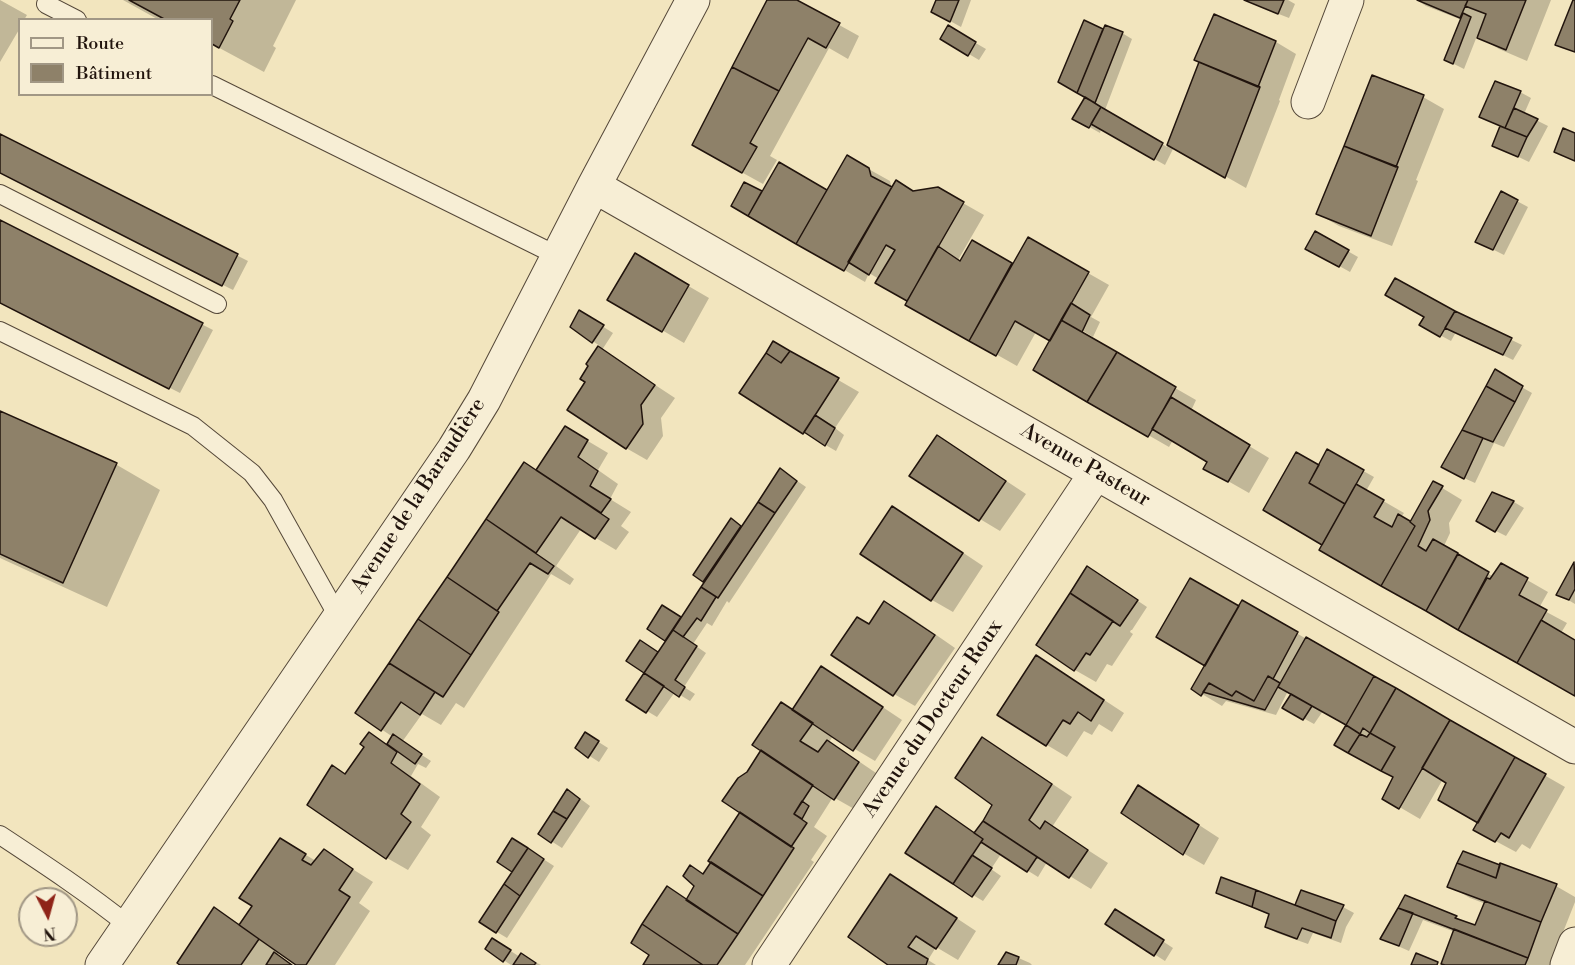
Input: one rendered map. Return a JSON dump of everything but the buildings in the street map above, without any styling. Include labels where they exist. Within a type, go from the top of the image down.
[{"type":"street","name":"Avenue de la Baraudière","points":[[102,965],[454,449],[484,400],[693,0]]},
{"type":"street","points":[[1308,102],[1347,0]]},
{"type":"street","name":"Avenue Pasteur","points":[[594,186],[1575,747]]},
{"type":"street","name":"Avenue du Docteur Roux","points":[[769,965],[1096,473]]},
{"type":"street","points":[[1567,965],[1575,944]]},
{"type":"lane","points":[[48,0],[46,4],[73,18]]},
{"type":"lane","points":[[213,85],[558,256]]},
{"type":"lane","points":[[0,194],[217,304]]},
{"type":"lane","points":[[0,331],[193,426],[252,473],[273,500],[339,618]]},
{"type":"lane","points":[[0,835],[59,874],[129,926]]}]
